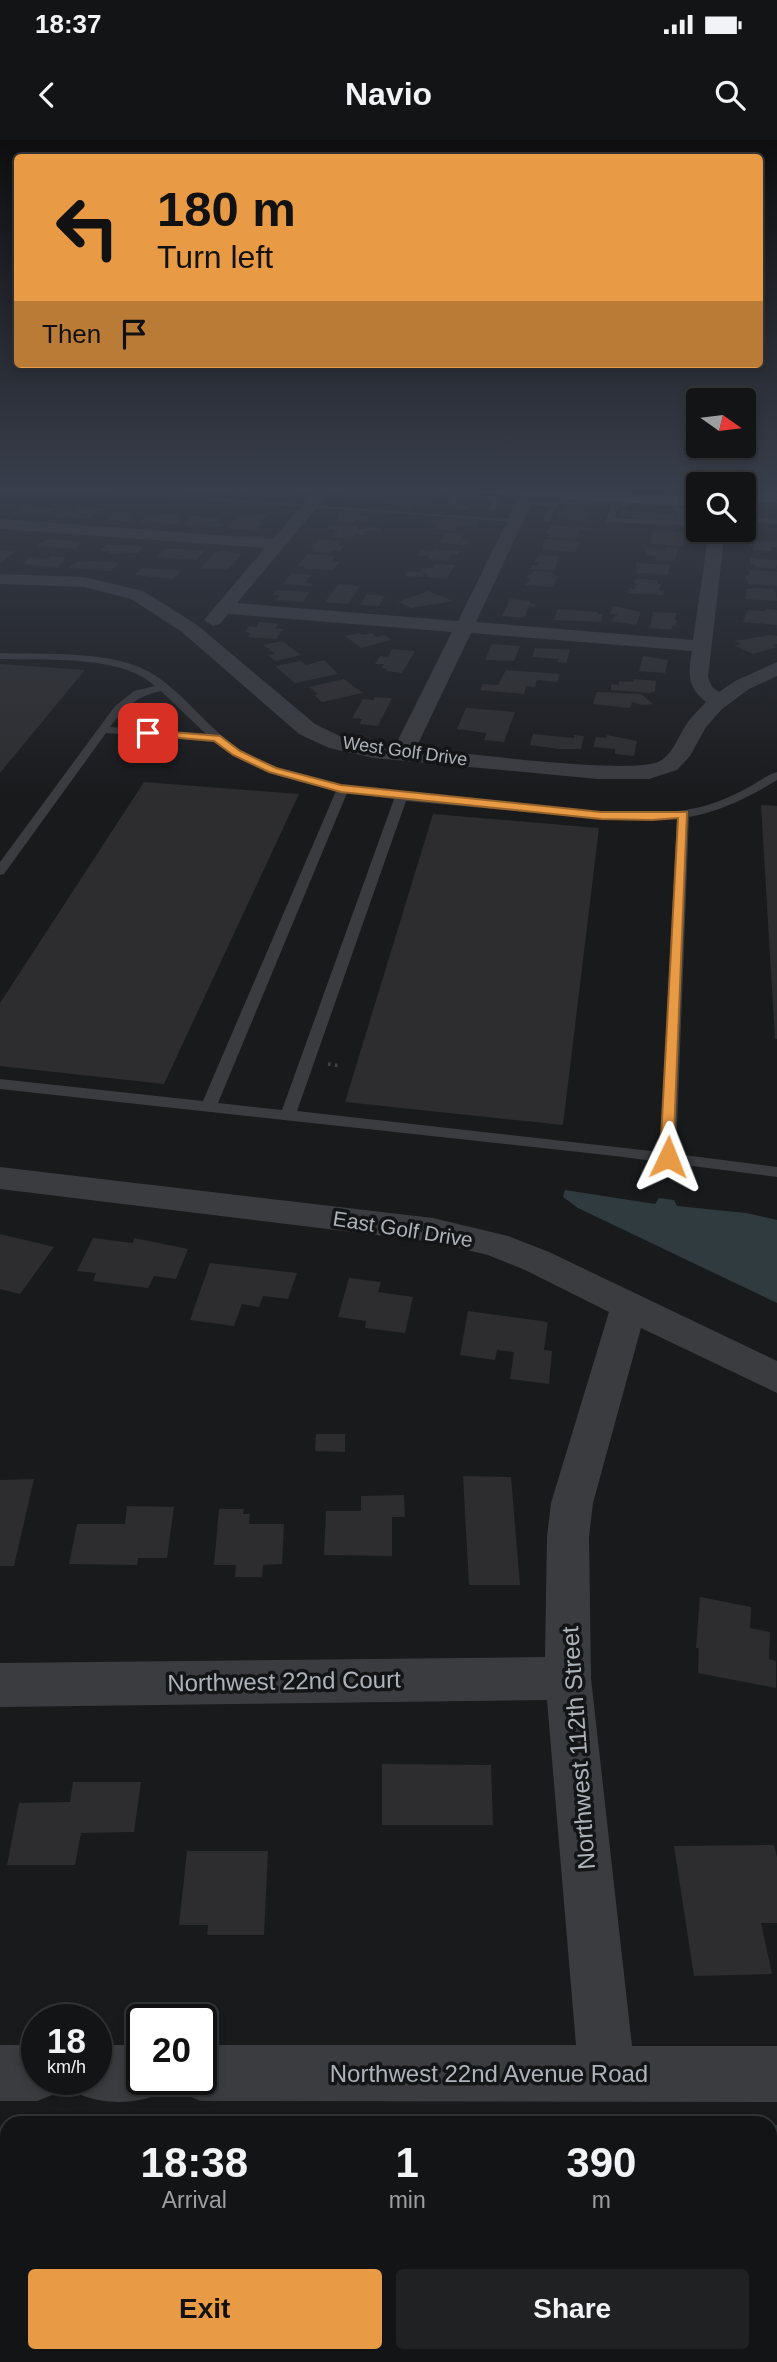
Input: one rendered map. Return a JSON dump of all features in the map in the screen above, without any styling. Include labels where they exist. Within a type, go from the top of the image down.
[{"type":"street","name":"West Golf Drive","points":[[123,591],[156,605],[191,630],[307,729],[350,746],[402,753],[589,772],[642,773],[662,768],[675,760],[704,715],[718,702],[742,685],[777,668]]},
{"type":"street","points":[[191,630],[215,619],[240,591]]},
{"type":"street","points":[[402,753],[481,591]]},
{"type":"street","points":[[709,591],[699,683],[718,702]]},
{"type":"street","points":[[226,608],[702,646]]},
{"type":"street","name":"East Golf Drive","points":[[0,1178],[455,1234],[517,1252],[777,1378]]},
{"type":"street","name":"Northwest 112th Street","points":[[607,2073],[568,1678],[568,1537],[572,1503],[629,1305]]},
{"type":"street","name":"Northwest 22nd Court","points":[[0,1685],[568,1678]]},
{"type":"street","points":[[0,2073],[21,2073]]},
{"type":"street","name":"Northwest 22nd Avenue Road","points":[[217,2073],[777,2074]]},
{"type":"lane","points":[[0,656],[117,665],[144,674],[237,753],[272,770],[343,789],[618,817],[683,814],[728,803],[777,775]]},
{"type":"lane","points":[[0,871],[103,730],[131,697],[139,692],[163,688]]},
{"type":"lane","points":[[103,730],[217,738]]},
{"type":"lane","points":[[208,1108],[343,789]]},
{"type":"lane","points":[[288,1116],[401,795]]},
{"type":"lane","points":[[668,1157],[683,814]]},
{"type":"lane","points":[[0,1084],[668,1157],[777,1172]]},
{"type":"shaded area","points":[[565,1190],[655,1204],[659,1198],[674,1200],[677,1206],[746,1213],[777,1220],[777,1303],[578,1208],[563,1197]]},
{"type":"building","points":[[276,591],[309,592],[303,602],[276,600],[280,595],[273,595]]},
{"type":"building","points":[[333,591],[357,591],[348,604],[325,602]]},
{"type":"building","points":[[428,591],[453,601],[411,608],[398,602]]},
{"type":"building","points":[[628,591],[664,591],[663,595],[628,593]]},
{"type":"building","points":[[747,591],[775,591],[777,601],[746,599]]},
{"type":"building","points":[[367,594],[385,596],[379,606],[360,605]]},
{"type":"building","points":[[510,599],[536,604],[535,607],[529,606],[524,618],[502,616]]},
{"type":"building","points":[[613,606],[641,612],[636,625],[611,621],[618,614],[610,614]]},
{"type":"building","points":[[558,609],[603,614],[601,622],[554,620]]},
{"type":"building","points":[[748,610],[777,610],[777,625],[743,622]]},
{"type":"building","points":[[653,612],[677,613],[674,620],[677,620],[676,626],[673,625],[671,630],[650,628]]},
{"type":"building","points":[[259,622],[278,624],[275,629],[283,629],[276,639],[248,637],[251,633],[245,632],[249,626],[256,627]]},
{"type":"building","points":[[372,633],[376,637],[385,635],[391,640],[361,648],[345,636]]},
{"type":"building","points":[[777,636],[777,644],[773,645],[777,647],[753,654],[735,646],[741,644],[734,641]]},
{"type":"building","points":[[282,641],[301,655],[275,661],[268,655],[275,654],[264,645]]},
{"type":"building","points":[[492,644],[520,646],[514,661],[485,660]]},
{"type":"building","points":[[535,648],[570,650],[566,663],[557,662],[559,659],[532,657]]},
{"type":"building","points":[[392,649],[415,651],[402,673],[386,671],[387,669],[382,668],[384,664],[375,664],[380,656],[388,657]]},
{"type":"building","points":[[643,656],[668,660],[665,673],[639,671]]},
{"type":"building","points":[[324,660],[338,674],[295,683],[275,666],[301,661],[306,665]]},
{"type":"building","points":[[0,664],[85,670],[0,773]]},
{"type":"building","points":[[506,670],[560,674],[557,682],[537,680],[535,687],[526,686],[524,694],[480,690],[483,684],[498,685]]},
{"type":"building","points":[[344,679],[363,693],[322,702],[314,695],[318,694],[309,687]]},
{"type":"building","points":[[634,679],[656,681],[655,691],[650,693],[611,690],[611,684],[619,685],[619,681],[633,682]]},
{"type":"building","points":[[597,692],[641,694],[653,704],[632,702],[630,708],[593,704]]},
{"type":"building","points":[[375,697],[392,698],[378,726],[360,724],[362,719],[352,718],[363,699],[373,700]]},
{"type":"building","points":[[466,708],[515,712],[504,742],[484,740],[487,733],[457,729]]},
{"type":"building","points":[[533,734],[574,738],[574,735],[584,736],[581,749],[559,749],[530,745]]},
{"type":"building","points":[[607,735],[637,741],[634,756],[615,754],[615,749],[593,747],[596,737],[606,738]]},
{"type":"building","points":[[144,782],[299,794],[164,1084],[0,1066],[0,1003]]},
{"type":"building","points":[[761,805],[777,806],[777,1039],[775,1039]]},
{"type":"building","points":[[433,814],[599,828],[563,1125],[345,1102]]},
{"type":"building","points":[[0,1234],[54,1247],[20,1294],[0,1289]]},
{"type":"building","points":[[93,1238],[133,1243],[134,1238],[188,1249],[176,1279],[154,1276],[148,1288],[93,1281],[96,1273],[77,1271]]},
{"type":"building","points":[[210,1263],[297,1273],[288,1299],[263,1296],[259,1307],[242,1304],[234,1326],[190,1320]]},
{"type":"building","points":[[349,1278],[381,1282],[378,1292],[413,1297],[405,1333],[365,1328],[366,1321],[338,1317]]},
{"type":"building","points":[[468,1311],[548,1322],[544,1350],[552,1351],[549,1384],[510,1379],[514,1352],[497,1350],[495,1360],[460,1355]]},
{"type":"building","points":[[316,1434],[345,1434],[345,1452],[315,1451]]},
{"type":"building","points":[[463,1476],[511,1477],[520,1585],[469,1585]]},
{"type":"building","points":[[34,1479],[14,1566],[0,1566],[0,1480]]},
{"type":"building","points":[[404,1495],[405,1517],[392,1517],[392,1556],[324,1555],[326,1511],[361,1511],[361,1496]]},
{"type":"building","points":[[127,1506],[174,1507],[167,1558],[138,1558],[137,1565],[69,1564],[77,1524],[125,1524]]},
{"type":"building","points":[[219,1509],[244,1509],[243,1514],[250,1514],[249,1524],[284,1524],[282,1564],[263,1565],[262,1577],[235,1577],[236,1565],[214,1565]]},
{"type":"building","points":[[700,1597],[751,1607],[750,1628],[770,1632],[769,1659],[776,1661],[776,1688],[698,1673],[699,1648],[696,1648]]},
{"type":"building","points":[[382,1764],[491,1765],[493,1825],[382,1825]]},
{"type":"building","points":[[73,1782],[141,1782],[134,1832],[81,1833],[75,1865],[7,1865],[19,1803],[70,1802]]},
{"type":"building","points":[[774,1845],[777,1857],[777,1923],[761,1923],[772,1974],[694,1976],[674,1846]]},
{"type":"building","points":[[187,1851],[268,1851],[264,1935],[207,1935],[208,1925],[179,1925]]},
{"type":"route","points":[[148,733],[217,738],[237,753],[272,770],[341,788],[601,815],[652,817],[683,814],[668,1157]]}]
